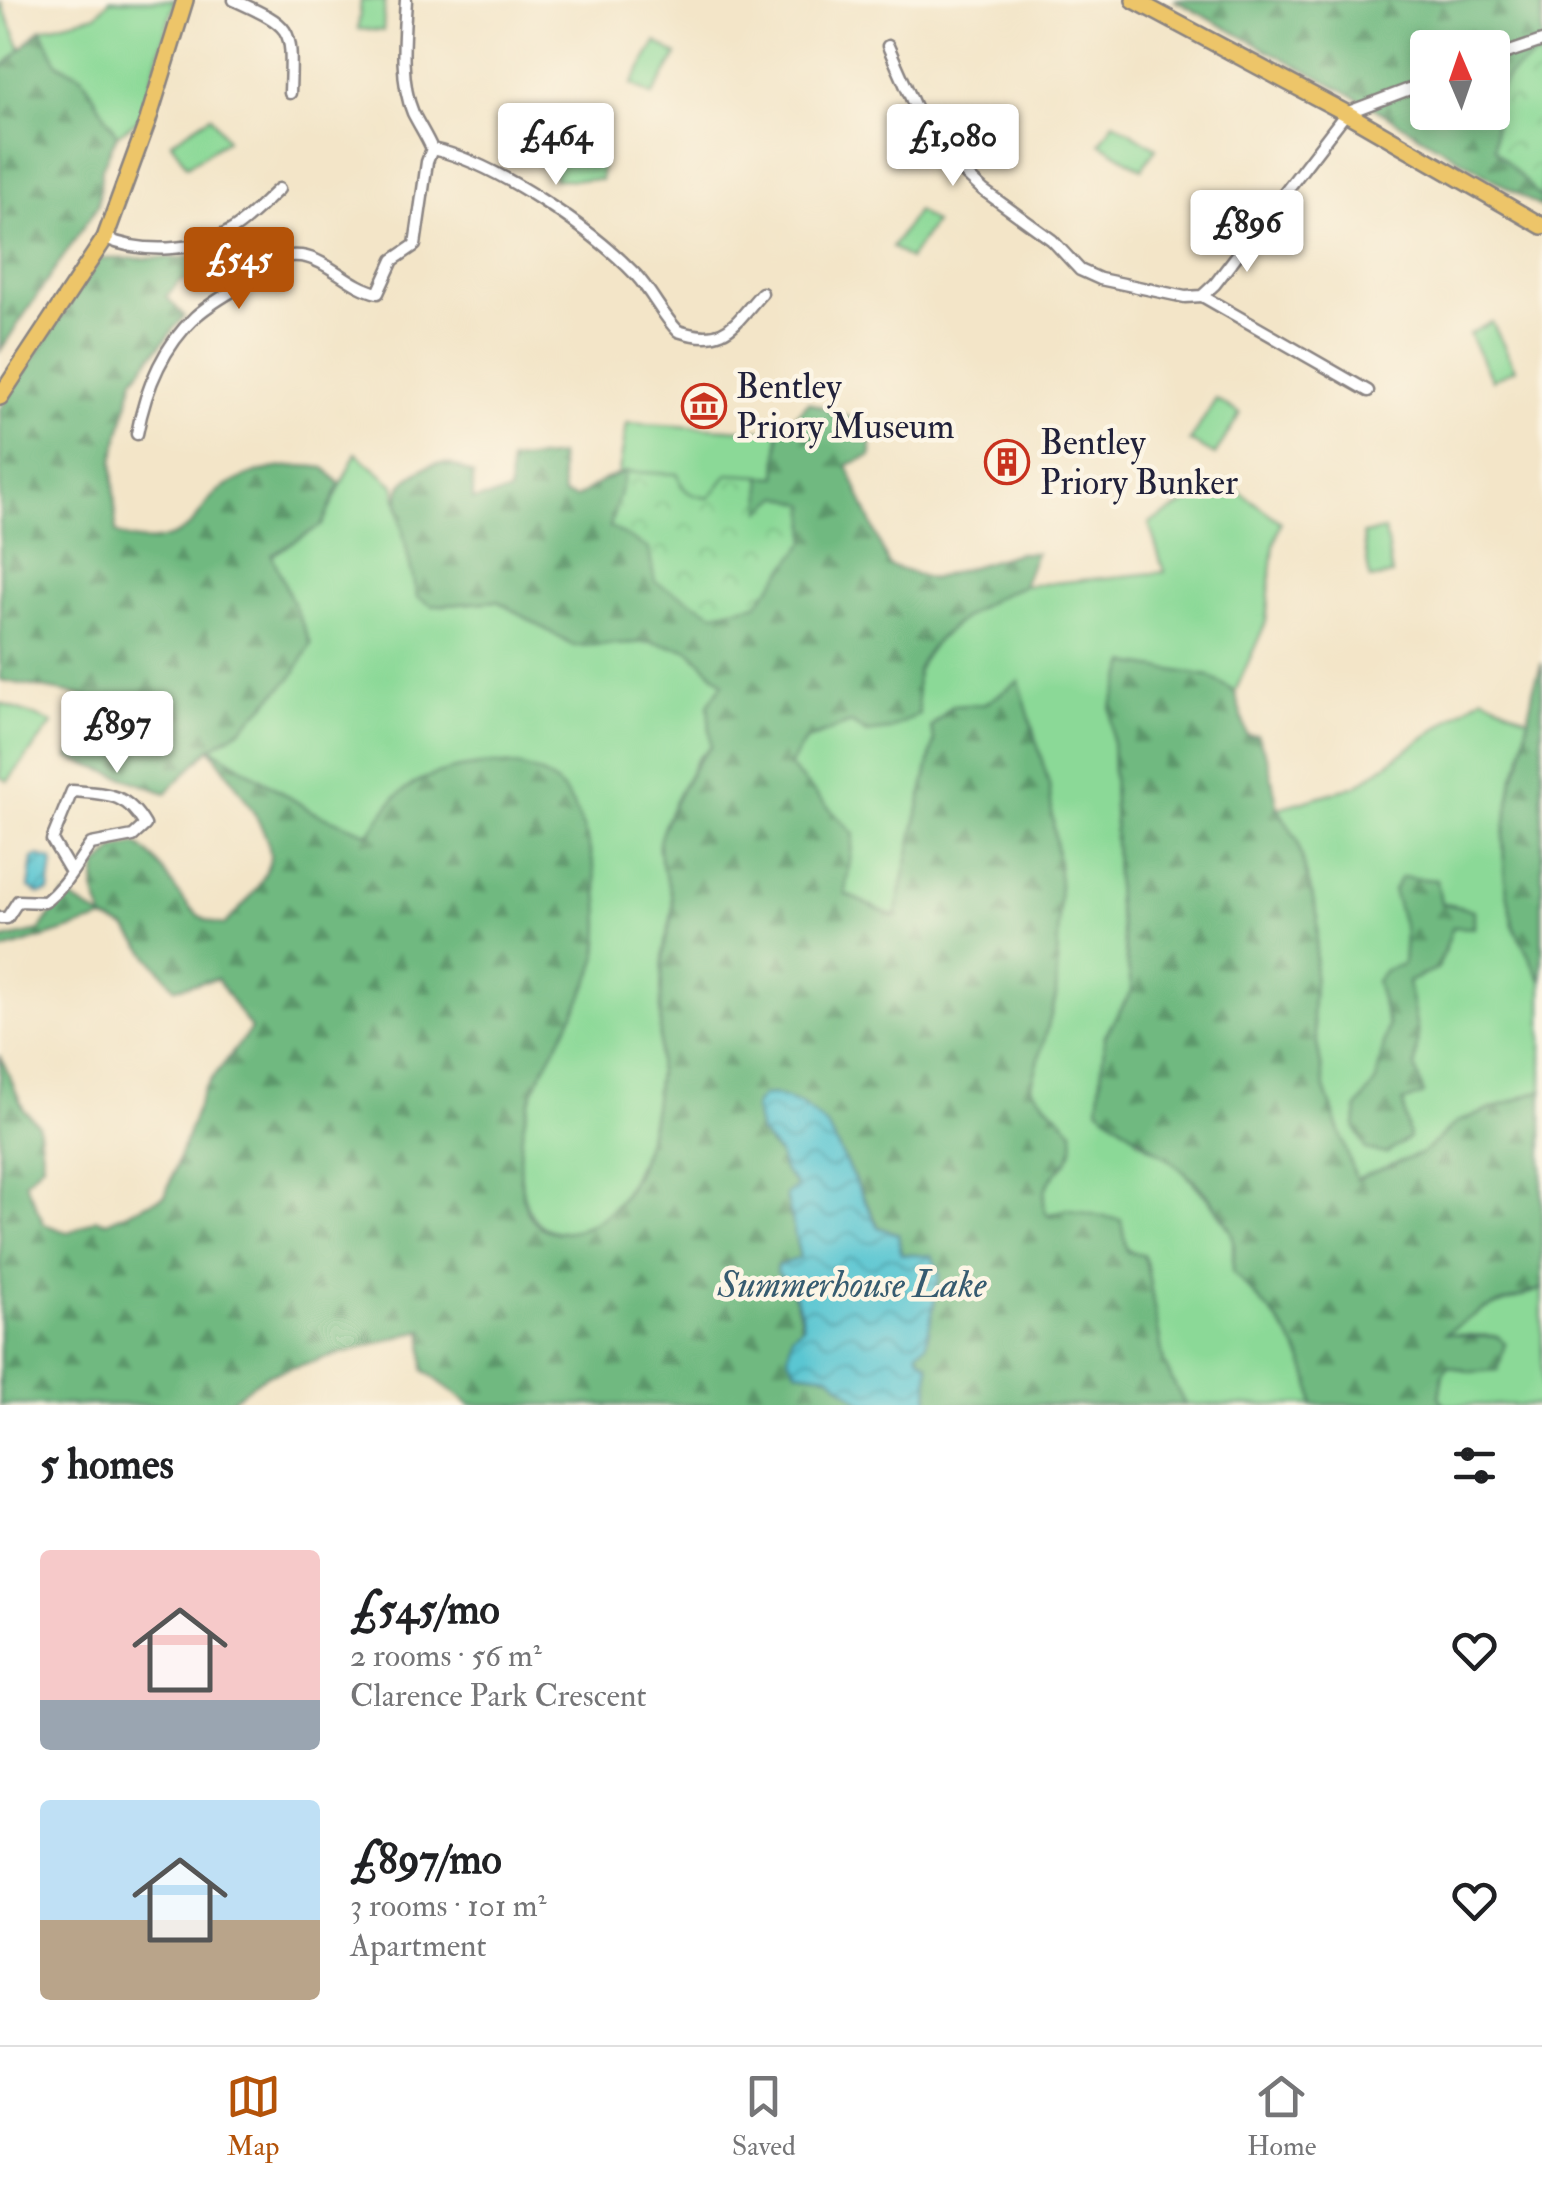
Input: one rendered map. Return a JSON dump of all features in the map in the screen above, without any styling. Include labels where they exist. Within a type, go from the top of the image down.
[{"type":"main road","points":[[0,397],[105,238],[148,120],[185,0]]},
{"type":"main road","points":[[1134,0],[1346,112],[1542,226]]},
{"type":"street","points":[[234,0],[273,18],[287,31],[292,48],[290,93]]},
{"type":"street","points":[[406,0],[408,92],[413,113],[432,149],[477,165],[583,230],[636,275],[678,331],[715,334],[730,330],[762,293]]},
{"type":"street","points":[[1510,52],[1542,41]]},
{"type":"street","points":[[888,46],[922,123],[944,154],[983,190],[1052,240],[1080,270],[1100,279],[1186,298],[1202,296],[1215,284],[1346,112],[1410,89]]},
{"type":"street","points":[[137,434],[149,383],[184,330],[196,316],[275,258],[315,260],[378,293],[393,260],[415,245],[432,149]]},
{"type":"street","points":[[105,238],[171,249],[203,242],[230,231],[279,188]]},
{"type":"street","points":[[1202,296],[1368,391]]},
{"type":"street","points":[[0,918],[7,918],[18,901],[45,902],[66,885],[91,844],[133,836],[144,824],[135,808],[121,797],[72,792],[52,840],[71,872]]},
{"type":"green space","points":[[0,0],[21,49],[0,70]]},
{"type":"green space","points":[[110,0],[175,0],[140,119],[117,135],[82,76],[57,63],[41,29],[96,15]]},
{"type":"green space","points":[[361,0],[385,0],[383,31],[358,29]]},
{"type":"green space","points":[[1174,0],[1542,0],[1542,54],[1510,75],[1510,30],[1410,30],[1410,130]]},
{"type":"green space","points":[[41,29],[57,63],[82,76],[117,135],[102,168],[98,205],[0,351],[0,70]]},
{"type":"green space","points":[[656,42],[677,55],[652,96],[632,84]]},
{"type":"green space","points":[[1542,54],[1542,199],[1495,149],[1495,130],[1510,130],[1510,75]]},
{"type":"green space","points":[[211,116],[227,140],[187,166],[171,142]]},
{"type":"green space","points":[[1114,122],[1156,148],[1142,169],[1100,143]]},
{"type":"green space","points":[[556,128],[602,129],[601,180],[554,179]]},
{"type":"green space","points":[[1411,130],[1495,130],[1495,149],[1542,199],[1542,208]]},
{"type":"green space","points":[[917,211],[934,223],[909,259],[892,247]]},
{"type":"green space","points":[[235,257],[235,270],[204,285],[182,280],[166,296],[184,316],[134,378],[113,460],[116,533],[136,540],[168,537],[195,520],[216,493],[245,477],[284,467],[325,468],[340,484],[322,525],[272,555],[311,644],[293,676],[241,729],[211,748],[313,812],[369,834],[388,806],[406,789],[442,772],[468,767],[503,764],[532,770],[557,784],[574,807],[591,852],[600,929],[593,972],[541,1074],[524,1125],[520,1155],[524,1201],[534,1221],[548,1230],[581,1229],[614,1207],[634,1178],[647,1142],[659,1061],[664,949],[673,904],[659,854],[660,838],[681,789],[711,747],[708,705],[723,683],[689,650],[651,642],[574,646],[497,601],[433,606],[417,597],[400,509],[403,484],[431,465],[451,465],[473,475],[473,500],[509,493],[510,461],[559,456],[563,495],[576,498],[604,480],[626,472],[610,527],[762,512],[761,476],[777,477],[779,432],[809,402],[871,426],[871,456],[847,465],[889,566],[931,579],[1018,553],[1036,553],[1023,586],[964,618],[926,654],[917,678],[919,714],[889,730],[866,733],[851,723],[805,740],[789,766],[854,834],[845,894],[895,917],[934,740],[931,727],[952,706],[985,704],[1019,681],[1049,784],[1060,882],[1056,997],[1031,1088],[1073,1130],[1073,1147],[1047,1185],[1044,1203],[1047,1215],[1068,1209],[1121,1220],[1127,1252],[1143,1255],[1146,1262],[1164,1363],[1185,1405],[928,1405],[929,1365],[917,1351],[926,1343],[931,1314],[901,1254],[898,1234],[879,1227],[827,1126],[760,1133],[798,1186],[786,1195],[800,1258],[793,1262],[787,1281],[800,1321],[793,1362],[803,1372],[829,1375],[864,1405],[470,1405],[424,1370],[423,1330],[266,1375],[225,1405],[0,1405],[0,1055],[24,1110],[38,1124],[43,1163],[25,1182],[44,1224],[69,1233],[96,1219],[107,1222],[165,1196],[204,1089],[251,1029],[217,979],[175,988],[126,928],[104,919],[0,951],[0,940],[39,931],[65,895],[103,918],[94,890],[97,866],[116,849],[136,844],[149,854],[196,913],[224,925],[261,881],[270,851],[259,821],[210,748],[166,793],[69,758],[89,697],[0,680],[0,409],[100,259]]},
{"type":"green space","points":[[1492,322],[1515,369],[1492,380],[1469,334]]},
{"type":"green space","points":[[1216,399],[1240,414],[1215,455],[1190,441]]},
{"type":"green space","points":[[627,423],[779,432],[778,481],[610,527]]},
{"type":"green space","points":[[356,453],[394,485],[418,597],[434,606],[497,601],[574,646],[651,642],[689,650],[723,683],[709,705],[711,747],[696,761],[661,839],[673,905],[664,950],[651,1124],[643,1152],[620,1200],[599,1220],[577,1229],[563,1231],[542,1226],[528,1209],[521,1181],[520,1147],[525,1116],[599,948],[562,789],[540,773],[501,764],[420,780],[396,797],[369,834],[313,812],[210,747],[241,729],[272,555],[322,525]]},
{"type":"green space","points":[[626,472],[678,474],[688,492],[709,498],[728,474],[761,476],[762,511],[780,496],[807,505],[806,541],[757,604],[714,613],[655,582],[649,549],[610,527]]},
{"type":"green space","points":[[1226,482],[1281,522],[1274,545],[1266,622],[1235,692],[1209,676],[1111,708],[1117,905],[1132,990],[1105,1036],[1137,1140],[1173,1160],[1214,1206],[1233,1235],[1233,1272],[1274,1316],[1296,1348],[1310,1384],[1313,1405],[1185,1405],[1164,1364],[1146,1262],[1078,1212],[1065,1210],[1046,1215],[1044,1192],[1065,1159],[1073,1130],[1031,1088],[1056,997],[1019,682],[985,704],[952,706],[931,727],[934,740],[895,918],[845,894],[789,766],[805,741],[851,722],[918,714],[917,678],[926,654],[949,629],[995,599],[1023,586],[1164,572],[1149,523]]},
{"type":"green space","points":[[1385,530],[1392,575],[1370,579],[1363,534]]},
{"type":"green space","points":[[1127,663],[1209,676],[1235,692],[1247,735],[1257,735],[1268,760],[1278,808],[1297,840],[1318,917],[1312,1015],[1325,1088],[1356,1179],[1423,1153],[1457,1122],[1542,1090],[1542,1289],[1484,1309],[1446,1333],[1497,1336],[1505,1343],[1498,1370],[1471,1372],[1449,1366],[1443,1373],[1439,1397],[1445,1405],[1313,1405],[1310,1384],[1296,1348],[1274,1316],[1233,1272],[1233,1236],[1220,1212],[1190,1177],[1098,1108],[1105,1036],[1132,990],[1117,905],[1111,708]]},
{"type":"green space","points":[[1542,663],[1542,982],[1513,925],[1503,840],[1513,779],[1521,761],[1533,690]]},
{"type":"green space","points":[[1483,696],[1529,719],[1521,761],[1513,779],[1503,840],[1513,925],[1542,982],[1542,1090],[1457,1122],[1423,1153],[1356,1179],[1325,1088],[1312,1015],[1318,917],[1278,808],[1356,786]]},
{"type":"green space","points":[[0,703],[53,723],[8,781],[0,777]]},
{"type":"green space","points":[[1401,877],[1437,880],[1441,903],[1474,910],[1474,928],[1453,927],[1438,968],[1408,982],[1418,1034],[1415,1067],[1424,1094],[1403,1102],[1409,1138],[1386,1154],[1366,1150],[1355,1126],[1357,1108],[1376,1081],[1388,1025],[1376,981],[1385,970],[1403,964],[1405,932],[1393,890]]},
{"type":"green space","points":[[1542,1289],[1542,1405],[1445,1405],[1439,1398],[1443,1373],[1449,1366],[1471,1372],[1497,1336],[1444,1334],[1484,1309]]},
{"type":"water","points":[[33,858],[52,860],[53,864],[49,892],[40,894],[29,888]]},
{"type":"water","name":"Summerhouse Lake","points":[[775,1095],[803,1105],[827,1126],[878,1227],[898,1234],[901,1254],[932,1256],[940,1274],[926,1344],[918,1351],[929,1365],[928,1405],[864,1405],[829,1375],[797,1371],[788,1357],[792,1335],[803,1326],[795,1296],[776,1272],[777,1266],[800,1258],[786,1195],[797,1186],[784,1171],[779,1154],[760,1133],[754,1106],[762,1096]]},
{"type":"place","name":"Bentley Priory Museum","points":[[704,406]]},
{"type":"place","name":"Bentley Priory Bunker","points":[[1007,462]]}]
